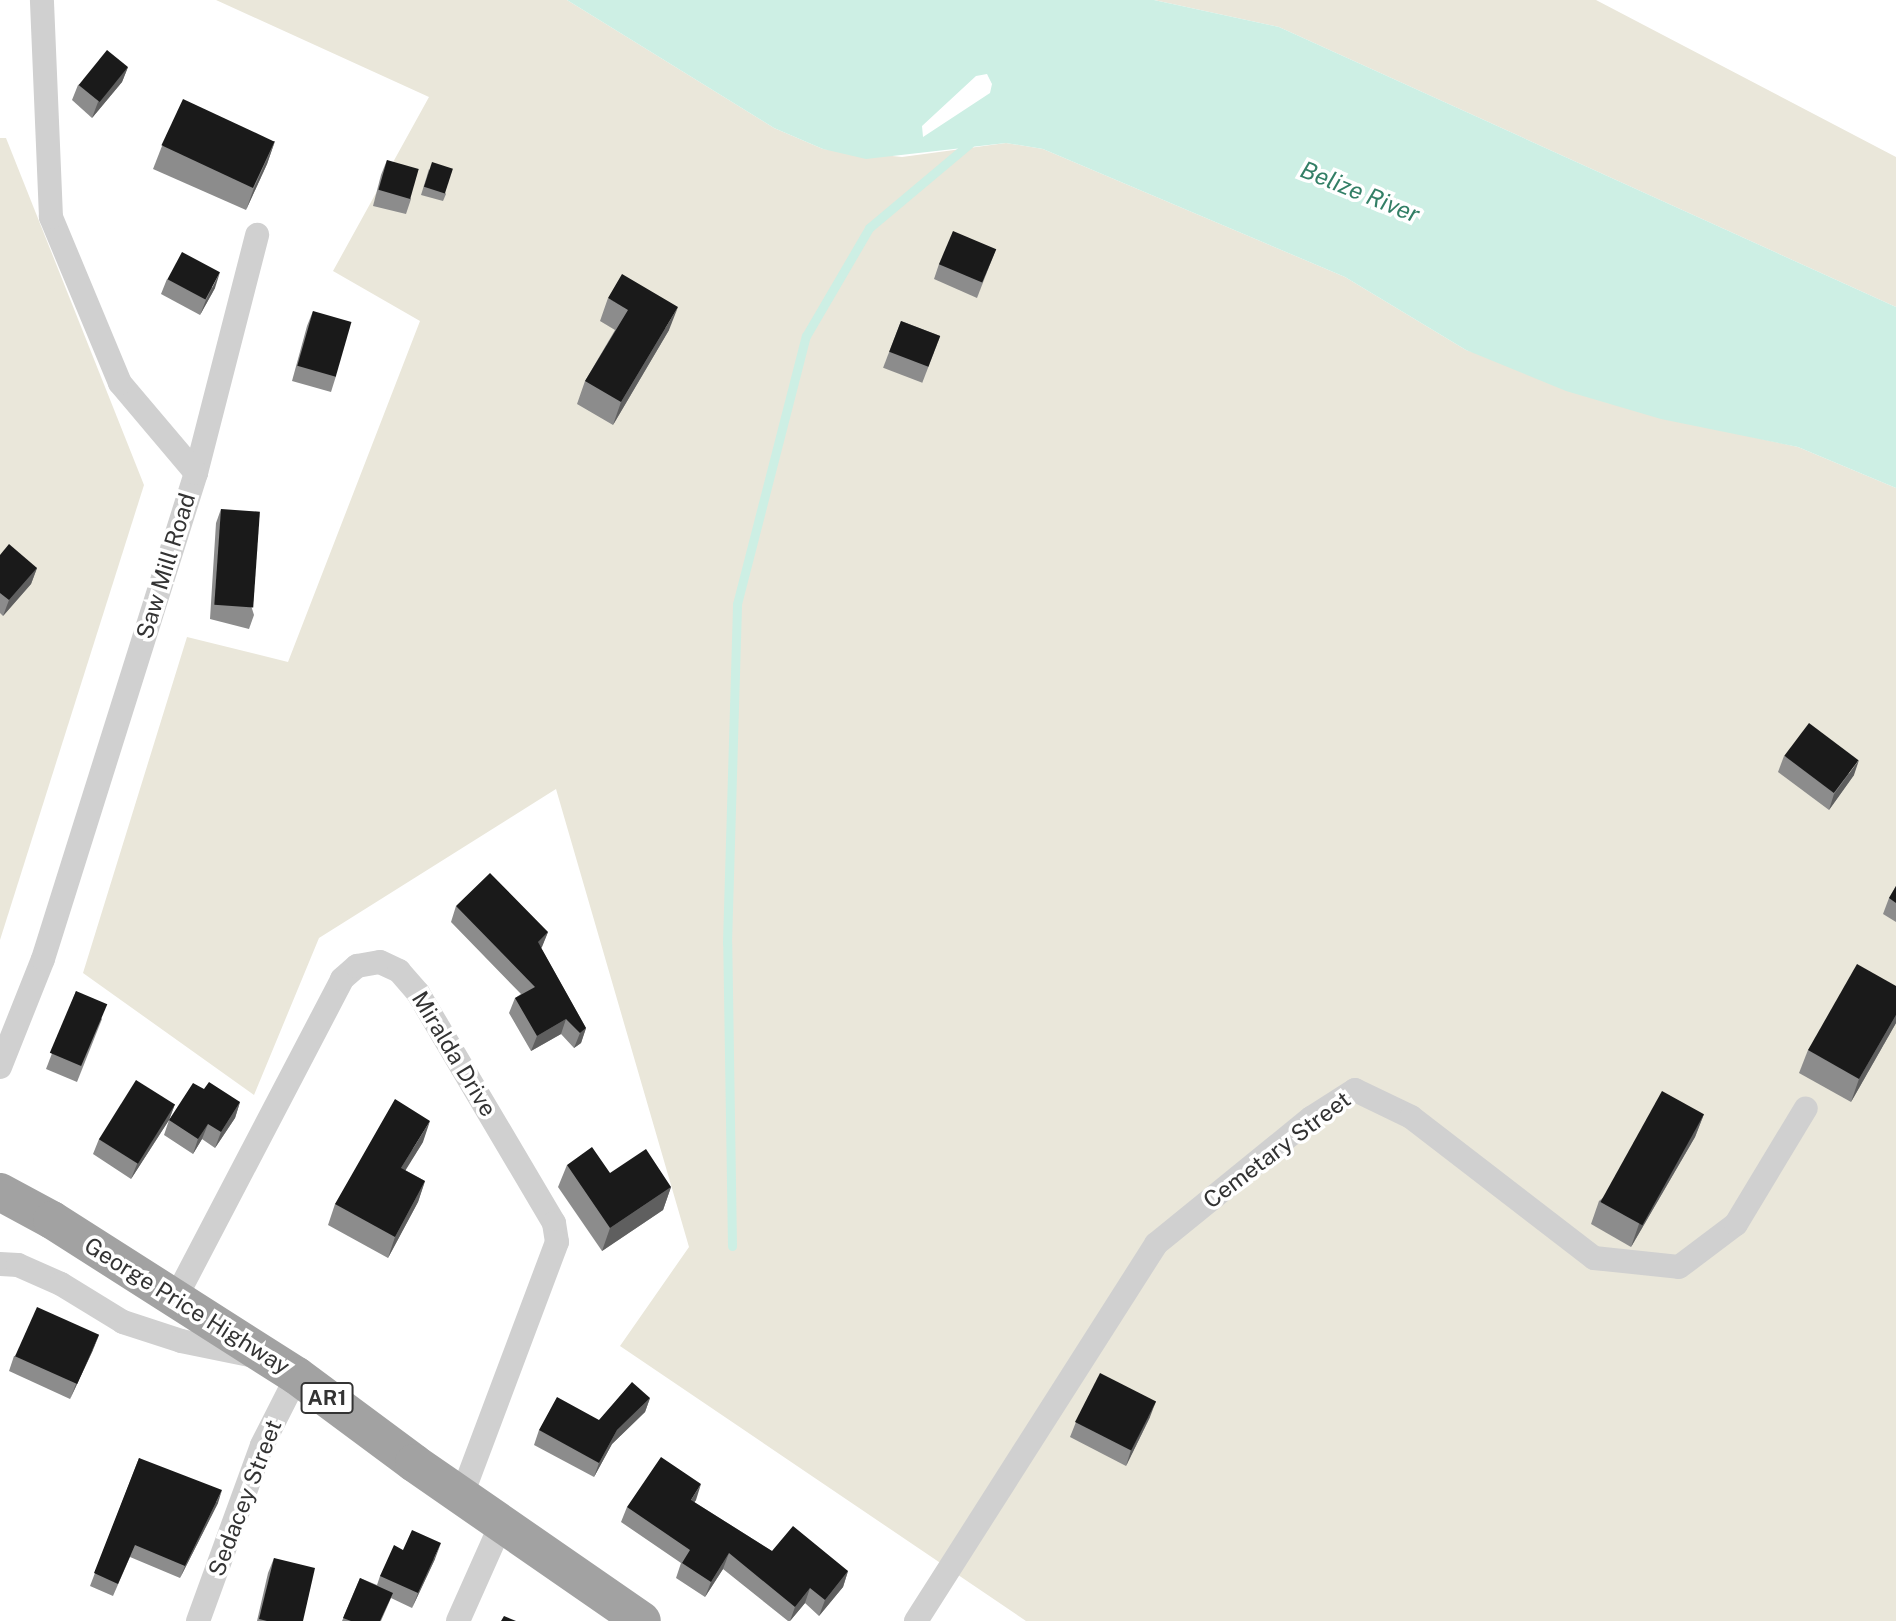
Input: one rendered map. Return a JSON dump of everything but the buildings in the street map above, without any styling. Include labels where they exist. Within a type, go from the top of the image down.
[{"type":"highway","name":"George Price Highway","points":[[0,1192],[52,1220],[174,1301],[284,1368],[642,1621]]},
{"type":"street","name":"Saw Mill Road","points":[[0,1067],[43,959],[196,473],[120,383],[51,218],[42,0]]},
{"type":"street","points":[[196,473],[257,235]]},
{"type":"street","name":"Miralda Drive","points":[[174,1301],[342,979],[357,966],[380,962],[399,971],[418,993],[554,1223],[556,1242],[462,1495]]},
{"type":"street","name":"Cemetary Street","points":[[916,1621],[1156,1244],[1311,1118],[1355,1090],[1411,1117],[1594,1258],[1679,1267],[1736,1224],[1806,1108]]},
{"type":"street","points":[[0,1264],[18,1265],[61,1284],[123,1322],[181,1341],[284,1368]]},
{"type":"street","name":"Sedacey Street","points":[[198,1621],[261,1446],[284,1368]]},
{"type":"street","points":[[458,1621],[502,1522]]},
{"type":"shaded area","points":[[216,0],[567,0],[774,128],[823,149],[902,157],[1006,143],[1043,149],[1345,277],[1466,350],[1730,432],[1798,447],[1896,488],[1896,1621],[1026,1621],[620,1346],[689,1247],[556,789],[319,938],[254,1095],[83,973],[187,637],[288,662],[420,321],[333,271],[429,97]]},
{"type":"shaded area","points":[[1154,0],[1596,0],[1896,157],[1896,307],[1279,27]]},
{"type":"shaded area","points":[[0,138],[6,138],[144,485],[0,940]]},
{"type":"water","name":"Belize River","points":[[567,0],[1154,0],[1279,27],[1896,307],[1896,488],[1798,447],[1661,419],[1566,391],[1466,350],[1345,277],[1043,149],[1006,143],[866,159],[823,149],[774,128]],"holes":[[[987,74],[992,84],[990,93],[923,137],[922,126],[976,76]]]},
{"type":"waterway","points":[[732,1246],[727,943],[737,604],[806,336],[869,228],[969,144]]}]
